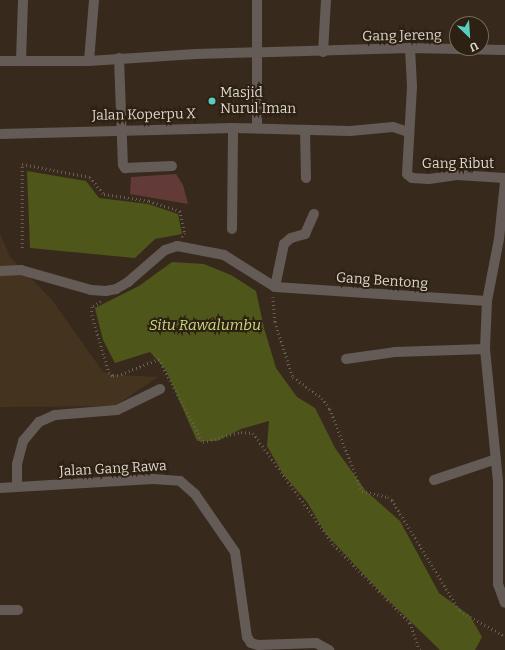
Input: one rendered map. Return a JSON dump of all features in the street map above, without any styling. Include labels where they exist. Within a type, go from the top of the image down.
[{"type":"street","points":[[21,61],[23,0]]},
{"type":"street","points":[[89,61],[94,0]]},
{"type":"street","points":[[256,0],[257,128]]},
{"type":"street","points":[[323,52],[326,0]]},
{"type":"street","points":[[408,132],[412,88],[410,48]]},
{"type":"street","name":"Gang Jereng","points":[[0,61],[89,61],[119,58],[256,52],[323,52],[410,48],[505,50]]},
{"type":"street","points":[[119,58],[120,129],[123,165],[126,168],[172,166]]},
{"type":"street","name":"Jalan Koperpu X","points":[[0,134],[120,129],[233,128],[350,131],[393,127],[408,132]]},
{"type":"street","points":[[232,229],[233,128]]},
{"type":"street","points":[[305,130],[306,178]]},
{"type":"street","name":"Gang Ribut","points":[[408,132],[405,170],[409,176],[429,179],[457,175],[505,178]]},
{"type":"street","points":[[505,182],[502,239],[487,301],[485,349],[498,482],[498,584],[505,604]]},
{"type":"street","points":[[0,271],[21,270],[91,290],[106,291],[116,289],[128,282],[165,250],[177,246],[224,255],[272,293],[284,244],[290,238],[305,234],[314,214]]},
{"type":"street","name":"Gang Bentong","points":[[272,293],[487,301]]},
{"type":"street","points":[[346,359],[395,352],[485,349]]},
{"type":"street","points":[[17,488],[17,464],[23,441],[39,422],[55,415],[117,410],[160,390]]},
{"type":"street","points":[[434,480],[496,459]]},
{"type":"street","name":"Jalan Gang Rawa","points":[[0,488],[153,479],[180,481],[195,494],[235,552],[247,637],[251,643],[258,645],[316,643],[330,650]]},
{"type":"street","points":[[0,610],[18,610]]},
{"type":"path","points":[[22,248],[22,164],[90,177],[104,194],[149,201],[180,211],[185,233],[177,246]]},
{"type":"path","points":[[272,293],[276,322],[293,377],[322,398],[330,409],[362,491],[388,497],[392,500],[460,611],[505,636]]},
{"type":"path","points":[[109,298],[92,307],[109,372],[113,376],[121,374],[159,359],[204,442],[241,432],[252,433],[334,545],[410,623],[420,650]]},
{"type":"shaded area","points":[[176,174],[183,185],[188,204],[130,194],[131,177]]},
{"type":"shaded area","points":[[0,234],[10,257],[52,300],[103,372],[116,375],[158,377],[115,406],[0,407]]},
{"type":"water","points":[[27,171],[86,181],[99,198],[148,204],[178,214],[182,234],[155,239],[135,258],[30,248]]},
{"type":"water","name":"Situ Rawalumbu","points":[[172,262],[204,264],[231,275],[256,291],[264,328],[276,368],[297,397],[315,408],[335,448],[366,491],[400,521],[439,593],[470,616],[482,637],[475,650],[440,650],[384,596],[326,534],[307,502],[283,474],[267,446],[269,421],[241,429],[217,441],[197,441],[166,370],[150,352],[115,363],[103,340],[95,308],[139,286]]},
{"type":"place","name":"Masjid Nurul Iman","points":[[212,101]]}]
